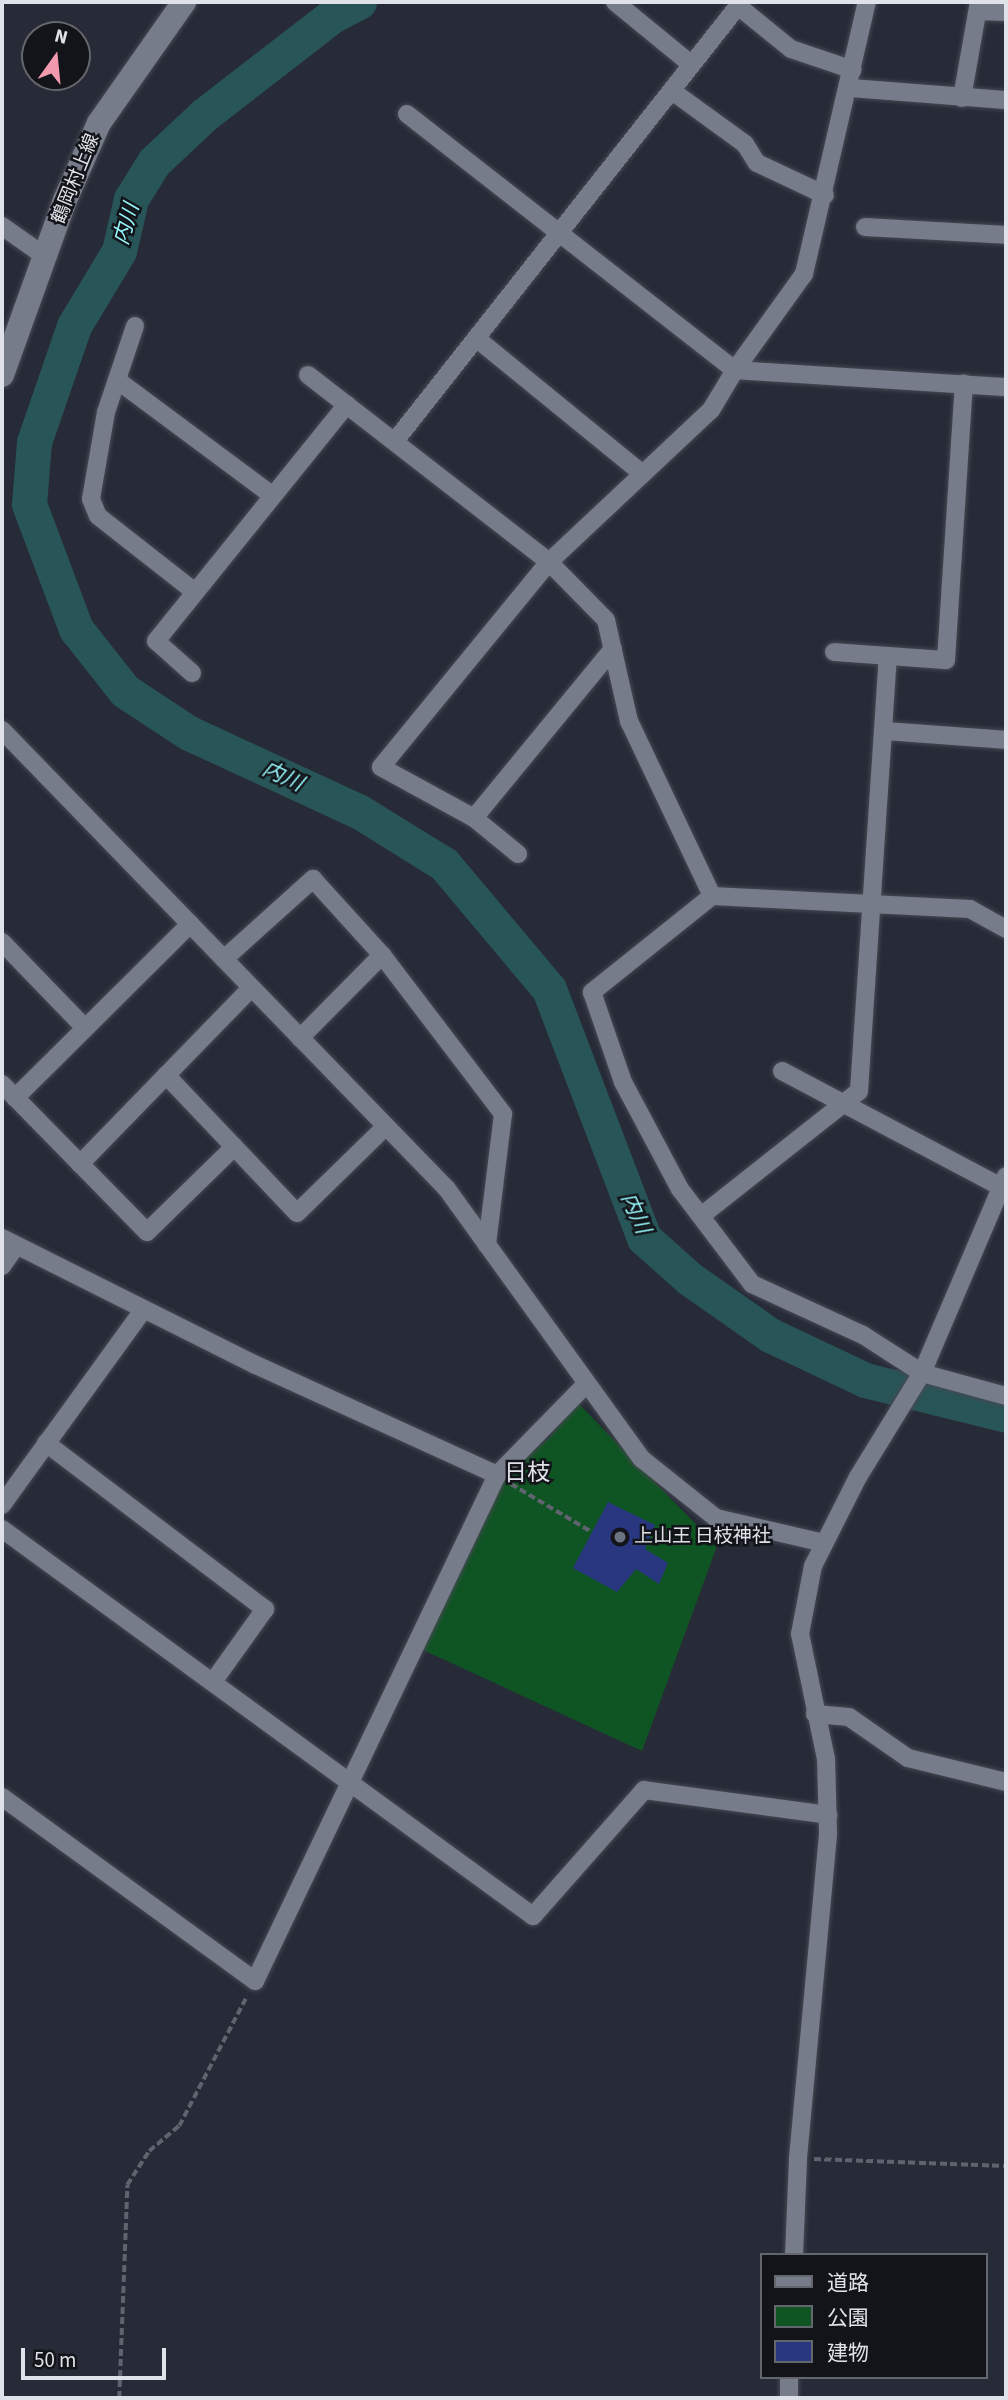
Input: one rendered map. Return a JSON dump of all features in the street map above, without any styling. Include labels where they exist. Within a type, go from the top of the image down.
[{"type":"main road","name":"鶴岡村上線","points":[[2,375],[99,124],[180,3]]},
{"type":"street","points":[[615,2],[692,65]]},
{"type":"street","points":[[518,854],[474,818],[381,767],[549,562],[712,411],[735,370],[804,274],[850,88],[867,2]]},
{"type":"street","points":[[395,441],[738,6],[791,49],[853,70]]},
{"type":"street","points":[[962,98],[979,6],[1006,12]]},
{"type":"street","points":[[850,88],[1006,100]]},
{"type":"street","points":[[672,91],[745,144],[757,163],[825,195]]},
{"type":"street","points":[[407,114],[735,370],[1006,387]]},
{"type":"street","points":[[2,226],[46,257]]},
{"type":"street","points":[[865,227],[1006,235]]},
{"type":"street","points":[[135,327],[92,469],[91,499],[98,516],[195,592]]},
{"type":"street","points":[[477,338],[643,474]]},
{"type":"street","points":[[308,374],[549,562],[606,620],[629,721],[712,896]]},
{"type":"street","points":[[117,380],[273,496]]},
{"type":"street","points":[[834,652],[946,660],[964,384]]},
{"type":"street","points":[[192,673],[156,641],[347,404]]},
{"type":"street","points":[[474,818],[613,649]]},
{"type":"street","points":[[701,1216],[859,1091],[888,656]]},
{"type":"street","points":[[2,730],[447,1189],[642,1459],[716,1518],[824,1543]]},
{"type":"street","points":[[884,731],[1006,740]]},
{"type":"street","points":[[224,959],[313,879],[382,955],[503,1114],[487,1245]]},
{"type":"street","points":[[1006,929],[970,909],[712,896],[592,992],[623,1082],[680,1189],[752,1284],[863,1335],[922,1373],[1006,1396]]},
{"type":"street","points":[[15,1098],[190,924]]},
{"type":"street","points":[[2,942],[86,1028]]},
{"type":"street","points":[[300,1038],[382,955]]},
{"type":"street","points":[[80,1164],[251,988]]},
{"type":"street","points":[[782,1071],[1004,1181],[922,1373],[883,1436],[813,1566],[800,1634],[827,1759],[828,1815],[798,2158],[794,2253]]},
{"type":"street","points":[[166,1075],[297,1213],[386,1126]]},
{"type":"street","points":[[2,1084],[147,1232],[234,1147]]},
{"type":"street","points":[[2,1266],[9,1242],[143,1310],[497,1475]]},
{"type":"street","points":[[2,1505],[143,1310]]},
{"type":"street","points":[[2,1797],[255,1982],[497,1475],[586,1384]]},
{"type":"street","points":[[46,1443],[265,1608],[214,1682]]},
{"type":"street","points":[[2,1529],[533,1916],[644,1790],[828,1815]]},
{"type":"street","points":[[816,1714],[849,1717],[908,1758],[1006,1782]]},
{"type":"street","points":[[789,2379],[789,2398]]},
{"type":"path","points":[[497,1475],[592,1532]]},
{"type":"path","points":[[119,2398],[127,2185],[149,2151],[178,2126],[255,1982]]},
{"type":"path","points":[[798,2158],[1006,2166]]},
{"type":"green space","points":[[578,1403],[717,1546],[642,1751],[423,1650],[507,1474],[549,1438]]},
{"type":"building","name":"上山王 日枝神社","points":[[608,1502],[655,1525],[645,1549],[668,1563],[659,1584],[636,1569],[617,1592],[573,1568]]},
{"type":"waterway","name":"内川","points":[[359,2],[332,16],[204,115],[154,162],[131,199],[119,251],[74,326],[34,442],[29,504],[76,629],[125,691],[189,733],[360,812],[444,864],[549,989],[644,1238],[690,1279],[770,1335],[865,1380],[1006,1415]]},
{"type":"place","name":"上山王 日枝神社","points":[[620,1537]]},
{"type":"district","name":"日枝","points":[[527,1473]]}]
